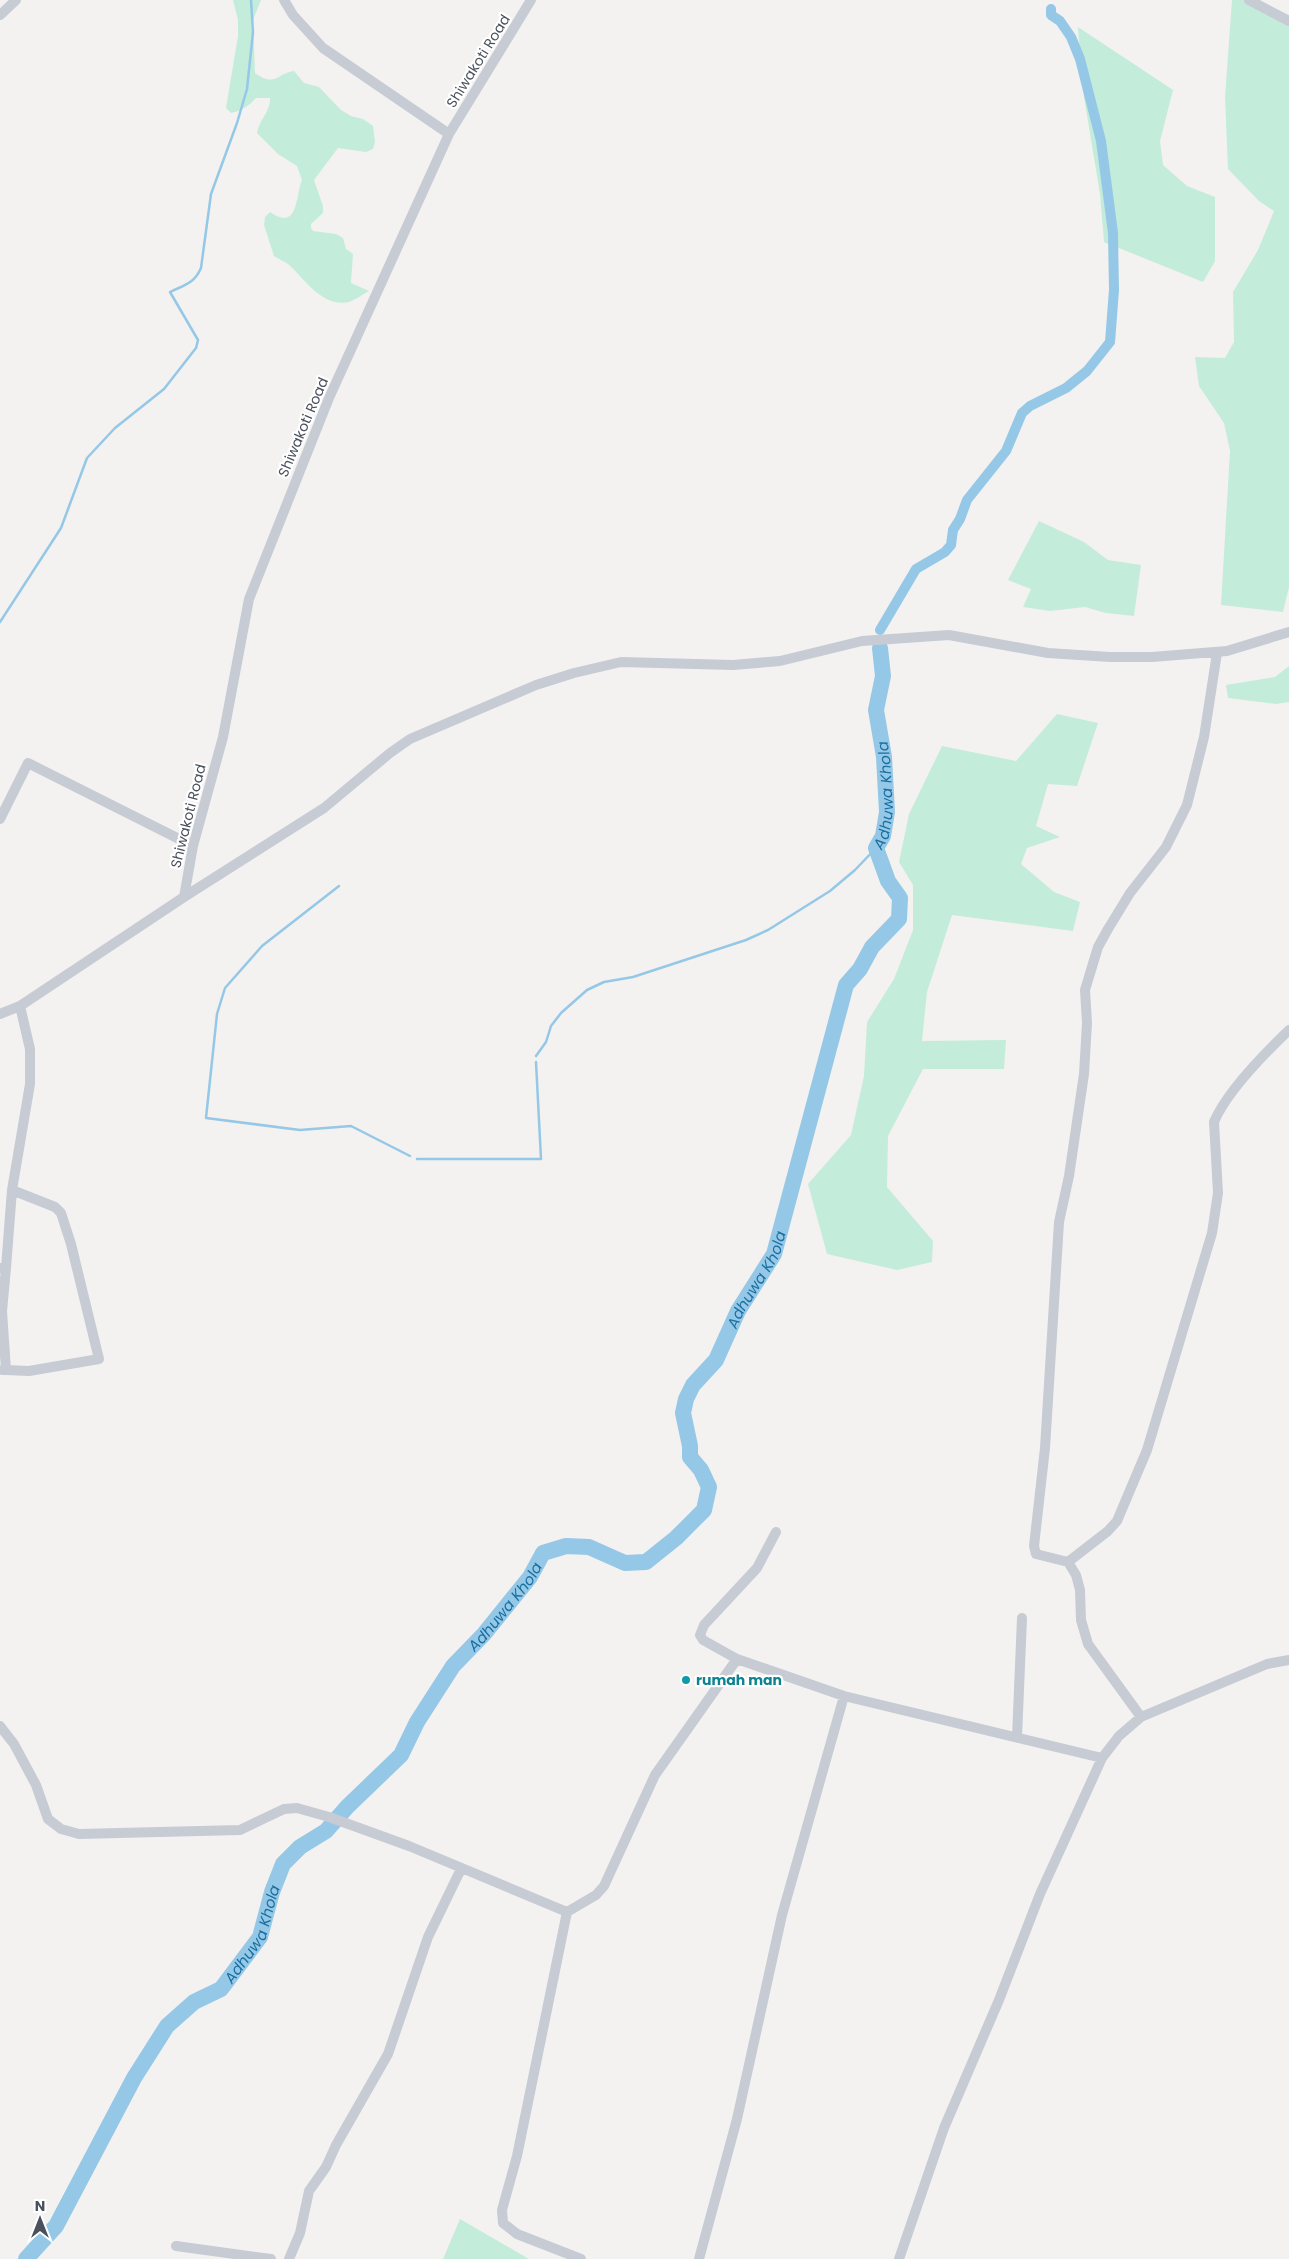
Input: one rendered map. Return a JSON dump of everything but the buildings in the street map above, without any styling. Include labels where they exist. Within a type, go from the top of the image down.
[{"type":"street","points":[[0,15],[16,0]]},
{"type":"street","points":[[284,0],[293,15],[323,48],[449,134]]},
{"type":"street","name":"Shiwakoti Road","points":[[184,897],[193,846],[223,737],[249,599],[329,398],[449,134],[531,0]]},
{"type":"street","points":[[1249,0],[1289,21]]},
{"type":"street","points":[[0,1014],[20,1006],[184,897],[324,808],[390,753],[410,739],[536,685],[621,662],[733,665],[780,661],[862,642],[949,635],[1048,653],[1110,657],[1217,653],[1255,644],[1289,632]]},
{"type":"street","points":[[1141,1717],[1088,1644],[1081,1620],[1078,1582],[1068,1562],[1036,1554],[1034,1546],[1045,1448],[1059,1222],[1069,1176],[1084,1074],[1085,990],[1092,963],[1105,935],[1130,893],[1166,847],[1187,805],[1204,738],[1217,653]]},
{"type":"street","points":[[0,820],[28,762],[193,846]]},
{"type":"street","points":[[12,1190],[55,1207],[61,1213],[71,1244],[99,1359],[29,1371],[3,1370],[3,1268],[12,1190],[30,1084],[30,1049],[20,1006]]},
{"type":"street","points":[[1068,1562],[1108,1531],[1117,1521],[1148,1450],[1212,1233],[1218,1193],[1214,1122],[1218,1112],[1228,1098],[1289,1030]]},
{"type":"street","points":[[776,1532],[757,1568],[704,1625],[700,1635],[703,1640],[737,1658],[844,1696],[1102,1758]]},
{"type":"street","points":[[1016,1737],[1022,1618]]},
{"type":"street","points":[[580,2259],[517,2234],[502,2223],[502,2210],[517,2156],[567,1912],[596,1895],[604,1886],[655,1775],[737,1658]]},
{"type":"street","points":[[899,2259],[944,2128],[999,2000],[1040,1894],[1102,1758],[1119,1736],[1141,1717],[1268,1664],[1289,1660]]},
{"type":"street","points":[[699,2259],[736,2119],[782,1915],[844,1696]]},
{"type":"street","points":[[0,1726],[14,1744],[36,1785],[48,1819],[61,1829],[79,1834],[240,1830],[284,1809],[297,1808],[329,1817],[409,1846],[567,1912]]},
{"type":"street","points":[[289,2259],[300,2233],[309,2191],[326,2167],[336,2145],[388,2054],[428,1936],[461,1869]]},
{"type":"street","points":[[176,2246],[272,2259]]},
{"type":"green space","points":[[233,0],[261,0],[253,20],[255,73],[272,79],[294,71],[304,83],[319,87],[341,110],[351,116],[363,119],[373,126],[375,142],[373,149],[366,152],[338,148],[314,180],[323,206],[323,213],[311,224],[311,228],[313,231],[336,234],[343,238],[346,249],[353,254],[351,283],[369,291],[349,302],[339,303],[330,301],[307,284],[288,264],[274,256],[264,225],[265,217],[270,212],[279,217],[286,218],[291,215],[302,180],[297,166],[278,154],[257,133],[269,107],[270,98],[256,98],[245,108],[231,113],[226,108],[238,36],[238,20]]},
{"type":"green space","points":[[1232,0],[1258,0],[1289,25],[1289,587],[1283,612],[1221,605],[1230,451],[1224,423],[1199,386],[1195,357],[1225,358],[1234,342],[1233,292],[1258,250],[1274,211],[1259,201],[1228,169],[1225,97]]},
{"type":"green space","points":[[1078,27],[1173,90],[1160,141],[1163,165],[1187,186],[1215,197],[1215,261],[1203,282],[1104,242],[1100,194],[1081,79]]},
{"type":"green space","points":[[1039,521],[1084,542],[1108,560],[1141,565],[1134,616],[1106,613],[1085,607],[1050,611],[1023,607],[1031,589],[1008,580]]},
{"type":"green space","points":[[1289,666],[1289,702],[1276,704],[1228,698],[1226,685],[1275,677]]},
{"type":"green space","points":[[1057,714],[1098,723],[1077,786],[1048,784],[1036,826],[1060,837],[1027,848],[1021,864],[1054,892],[1080,902],[1073,931],[952,915],[927,992],[922,1041],[1006,1040],[1004,1069],[923,1069],[888,1136],[887,1187],[933,1241],[932,1262],[897,1270],[827,1254],[808,1184],[851,1135],[864,1076],[867,1022],[894,979],[913,930],[913,885],[899,862],[909,814],[942,746],[1016,761]]},
{"type":"green space","points":[[460,2219],[529,2259],[443,2259]]},
{"type":"waterway","points":[[0,622],[61,528],[87,458],[115,428],[164,389],[196,348],[198,340],[170,292],[192,281],[201,268],[211,194],[237,123],[247,89],[253,32],[251,0]]},
{"type":"waterway","points":[[880,630],[916,569],[945,552],[951,545],[953,530],[960,519],[967,500],[1006,451],[1022,413],[1030,406],[1066,388],[1087,371],[1110,342],[1114,290],[1113,233],[1101,141],[1080,59],[1071,37],[1060,21],[1051,15],[1051,9]]},
{"type":"waterway","name":"Adhuwa Khola","points":[[26,2259],[56,2226],[134,2078],[167,2026],[194,2002],[221,1989],[260,1937],[272,1892],[283,1864],[300,1847],[326,1831],[347,1807],[401,1755],[417,1722],[453,1666],[484,1634],[530,1577],[543,1553],[566,1546],[589,1547],[625,1563],[646,1562],[676,1538],[704,1510],[709,1487],[701,1470],[690,1457],[690,1446],[683,1413],[686,1399],[693,1385],[716,1360],[738,1311],[774,1254],[846,985],[860,969],[872,947],[899,919],[900,898],[888,881],[876,848],[883,836],[887,812],[884,757],[876,710],[883,676],[880,648]]},
{"type":"waterway","points":[[536,1056],[546,1042],[551,1026],[561,1013],[587,990],[604,982],[633,977],[746,940],[768,930],[830,891],[855,870],[876,848]]},
{"type":"waterway","points":[[339,886],[262,946],[225,988],[217,1014],[206,1118],[300,1130],[351,1126],[410,1156]]},
{"type":"waterway","points":[[417,1159],[541,1159],[536,1062]]},
{"type":"place","name":"rumah man","points":[[686,1680]]}]
